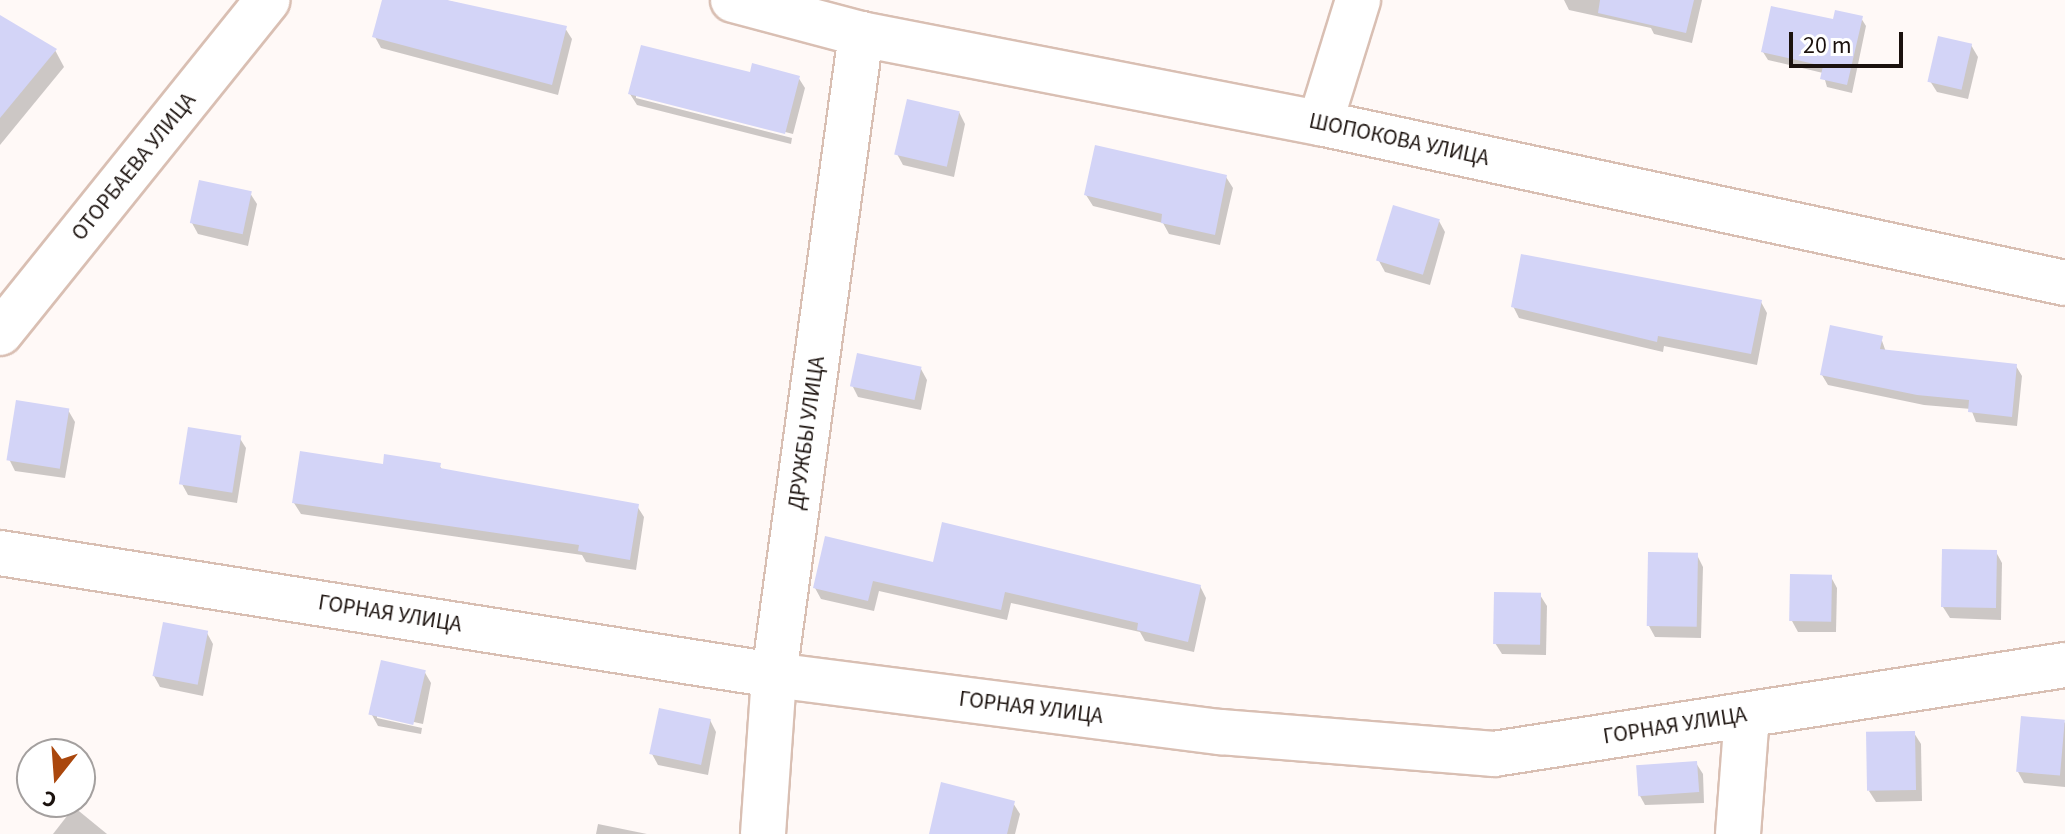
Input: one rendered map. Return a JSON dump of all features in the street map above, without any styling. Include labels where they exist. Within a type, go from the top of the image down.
[{"type":"street","name":"ОТОРБАЕВА УЛИЦА","points":[[0,333],[268,0]]},
{"type":"street","name":"ШОПОКОВА УЛИЦА","points":[[733,0],[861,34],[1320,123],[2065,283]]},
{"type":"street","points":[[1320,123],[1358,0]]},
{"type":"street","name":"ДРУЖБЫ УЛИЦА","points":[[763,834],[774,675],[861,34]]},
{"type":"street","name":"ГОРНАЯ УЛИЦА","points":[[0,553],[774,675],[1221,732],[1494,754],[2065,665]]},
{"type":"street","points":[[1738,834],[1747,715]]},
{"type":"building","points":[[382,0],[447,0],[567,26],[552,85],[372,37]]},
{"type":"building","points":[[1600,0],[1694,0],[1686,33],[1598,13]]},
{"type":"building","points":[[1771,6],[1833,19],[1835,10],[1863,16],[1847,85],[1820,79],[1823,66],[1761,52]]},
{"type":"building","points":[[0,15],[57,49],[0,118]]},
{"type":"building","points":[[1938,36],[1972,44],[1962,90],[1927,82]]},
{"type":"building","points":[[641,45],[750,72],[752,63],[800,76],[785,134],[628,94]]},
{"type":"building","points":[[907,99],[960,111],[947,167],[894,155]]},
{"type":"building","points":[[1095,145],[1227,175],[1215,235],[1161,223],[1162,214],[1084,195]]},
{"type":"building","points":[[199,180],[252,191],[243,234],[190,223]]},
{"type":"building","points":[[1393,205],[1440,219],[1423,275],[1376,260]]},
{"type":"building","points":[[1521,254],[1762,300],[1751,354],[1658,336],[1657,342],[1511,307]]},
{"type":"building","points":[[1830,325],[1883,336],[1880,349],[2017,364],[2012,417],[1968,412],[1969,400],[1917,395],[1820,375]]},
{"type":"building","points":[[857,353],[922,367],[914,400],[850,386]]},
{"type":"building","points":[[16,400],[69,408],[60,469],[6,460]]},
{"type":"building","points":[[188,427],[241,435],[232,493],[179,484]]},
{"type":"building","points":[[300,451],[383,464],[384,454],[441,463],[440,468],[639,504],[630,560],[578,551],[579,545],[292,503]]},
{"type":"building","points":[[942,522],[1201,585],[1188,642],[1137,630],[1138,623],[1005,592],[1001,610],[873,581],[868,601],[813,588],[825,536],[933,562]]},
{"type":"building","points":[[1942,549],[1997,550],[1996,608],[1941,607]]},
{"type":"building","points":[[1648,552],[1698,553],[1697,627],[1647,626]]},
{"type":"building","points":[[1790,574],[1832,575],[1831,622],[1789,621]]},
{"type":"building","points":[[1494,592],[1541,593],[1540,645],[1493,644]]},
{"type":"building","points":[[163,622],[208,631],[198,685],[153,676]]},
{"type":"building","points":[[381,660],[426,670],[413,725],[368,715]]},
{"type":"building","points":[[659,708],[711,719],[701,765],[649,754]]},
{"type":"building","points":[[2021,716],[2065,720],[2060,776],[2016,772]]},
{"type":"building","points":[[1915,731],[1916,790],[1867,791],[1866,732]]},
{"type":"building","points":[[1697,761],[1699,792],[1638,796],[1636,765]]},
{"type":"building","points":[[941,782],[1015,801],[1007,834],[929,834]]}]
